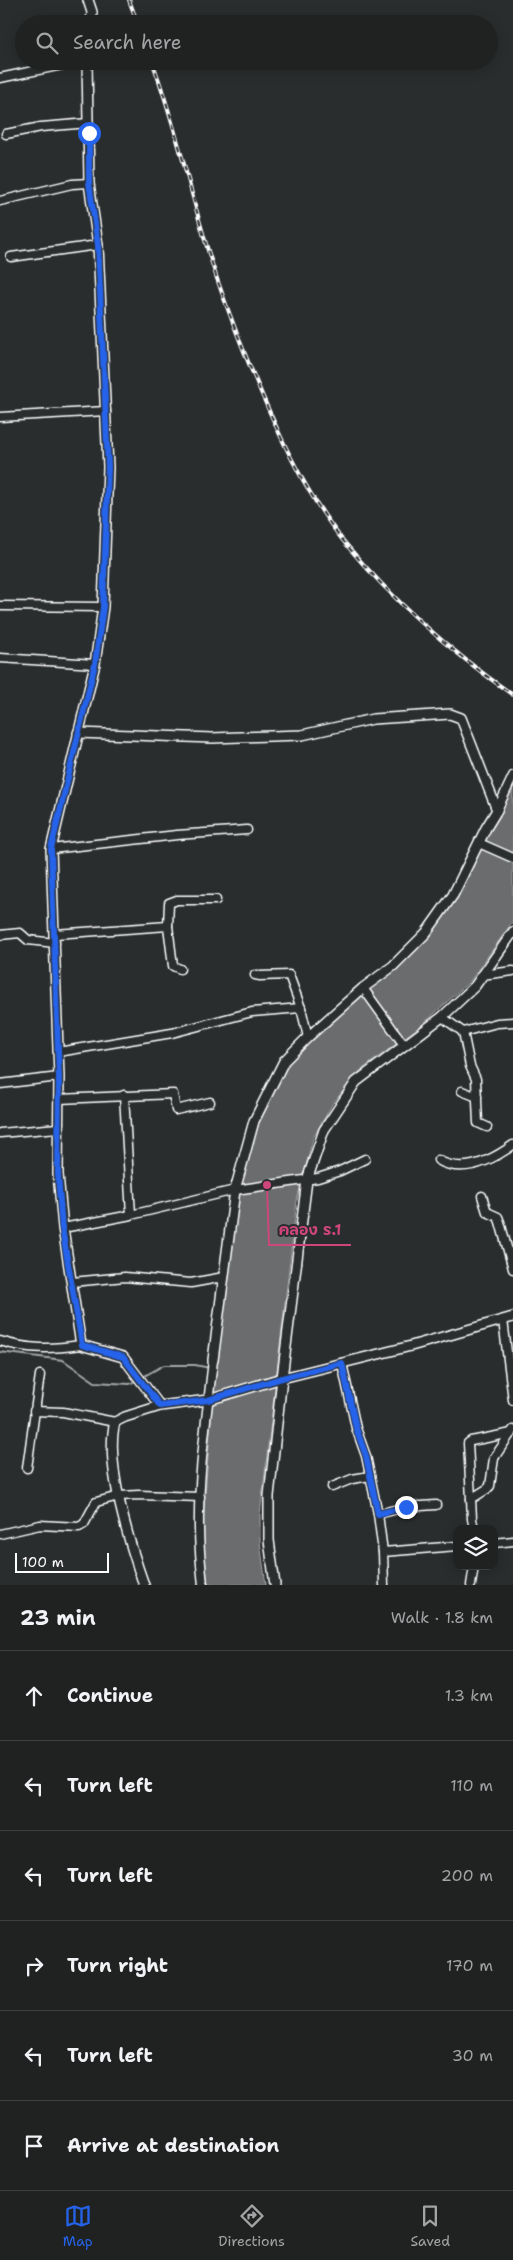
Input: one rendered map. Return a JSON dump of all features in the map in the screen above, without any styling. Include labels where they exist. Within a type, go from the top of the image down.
[{"type":"street","points":[[88,0],[92,15]]},
{"type":"street","points":[[0,78],[39,70]]},
{"type":"street","points":[[82,1345],[62,1228],[58,1174],[59,1078],[51,849],[95,664],[103,607],[108,467],[98,245],[89,182],[87,70]]},
{"type":"street","points":[[6,134],[41,127],[89,123]]},
{"type":"street","points":[[0,201],[72,184],[89,182]]},
{"type":"street","points":[[11,257],[98,245]]},
{"type":"street","points":[[0,417],[106,411]]},
{"type":"street","points":[[0,606],[103,607]]},
{"type":"street","points":[[0,658],[95,664]]},
{"type":"street","points":[[78,733],[212,738],[302,735],[373,719],[450,714],[460,718],[497,810]]},
{"type":"street","points":[[203,1585],[199,1527],[208,1400],[235,1190],[254,1121],[284,1061],[363,988],[393,966],[426,933],[453,895],[482,844],[513,776]]},
{"type":"street","points":[[51,849],[177,834],[247,830]]},
{"type":"street","points":[[482,844],[513,858]]},
{"type":"street","points":[[180,969],[173,966],[168,926],[169,903],[171,901],[216,900]]},
{"type":"street","points":[[0,935],[20,933],[28,940],[168,926]]},
{"type":"street","points":[[275,1585],[269,1540],[269,1496],[307,1180],[324,1130],[356,1082],[442,1017],[475,986],[513,932]]},
{"type":"street","points":[[482,975],[513,971]]},
{"type":"street","points":[[255,975],[289,975],[301,1008],[308,1037]]},
{"type":"street","points":[[363,988],[404,1045]]},
{"type":"street","points":[[58,1052],[172,1033],[252,1012],[301,1008]]},
{"type":"street","points":[[442,1017],[463,1032],[469,1062],[476,1079],[478,1123],[487,1127]]},
{"type":"street","points":[[463,1032],[497,1023],[513,1022]]},
{"type":"street","points":[[461,1066],[469,1062]]},
{"type":"street","points":[[0,1084],[59,1078]]},
{"type":"street","points":[[462,1091],[477,1097]]},
{"type":"street","points":[[124,1094],[131,1215]]},
{"type":"street","points":[[59,1099],[124,1094],[173,1094],[176,1110],[210,1102]]},
{"type":"street","points":[[0,1133],[58,1128]]},
{"type":"street","points":[[438,1160],[450,1166],[465,1167],[483,1162],[513,1145]]},
{"type":"street","points":[[62,1228],[131,1215],[235,1190],[307,1180],[340,1171],[365,1159]]},
{"type":"street","points":[[482,1196],[488,1212],[498,1217],[513,1269]]},
{"type":"street","points":[[72,1282],[125,1277],[191,1283],[224,1277]]},
{"type":"street","points":[[34,1411],[63,1412],[115,1422],[160,1406],[208,1400],[282,1378],[464,1332],[513,1317]]},
{"type":"street","points":[[502,1320],[513,1400]]},
{"type":"street","points":[[0,1341],[46,1350],[82,1345],[123,1357],[160,1406]]},
{"type":"street","points":[[342,1363],[378,1514],[383,1552],[384,1585]]},
{"type":"street","points":[[28,1468],[40,1375]]},
{"type":"street","points":[[115,1422],[112,1432],[113,1456],[119,1496],[128,1538],[144,1585]]},
{"type":"street","points":[[471,1499],[487,1489],[494,1458],[513,1431]]},
{"type":"street","points":[[473,1525],[468,1443],[513,1431]]},
{"type":"street","points":[[332,1487],[352,1479],[370,1476]]},
{"type":"street","points":[[0,1534],[40,1525],[79,1527],[84,1524],[96,1502],[119,1496],[159,1494],[178,1497],[200,1497]]},
{"type":"street","points":[[378,1514],[406,1507],[436,1505]]},
{"type":"street","points":[[498,1543],[513,1542]]},
{"type":"street","points":[[383,1552],[453,1546]]},
{"type":"street","points":[[471,1585],[473,1570]]},
{"type":"shaded area","points":[[513,774],[513,921],[470,981],[424,1023],[361,1070],[333,1103],[313,1138],[297,1200],[260,1515],[260,1542],[266,1585],[208,1585],[202,1533],[215,1369],[237,1195],[258,1120],[287,1064],[361,994],[416,951],[459,890]]},
{"type":"waterway","points":[[0,1352],[63,1360],[95,1382],[130,1384],[137,1380]]},
{"type":"waterway","points":[[141,1378],[164,1365],[195,1365],[210,1368]]},
{"type":"railway","points":[[129,0],[135,15]]},
{"type":"railway","points":[[155,70],[223,297],[269,411],[303,479],[330,523],[345,543],[383,585],[445,643],[513,695]]},
{"type":"place","name":"คลอง ร.1","points":[[267,1185]]},
{"type":"route","points":[[89,133],[89,182],[98,245],[108,467],[103,607],[95,664],[51,849],[59,1078],[58,1174],[62,1228],[82,1345],[123,1357],[160,1406],[208,1400],[282,1378],[342,1363],[356,1428],[366,1456],[378,1514],[406,1507]]}]
